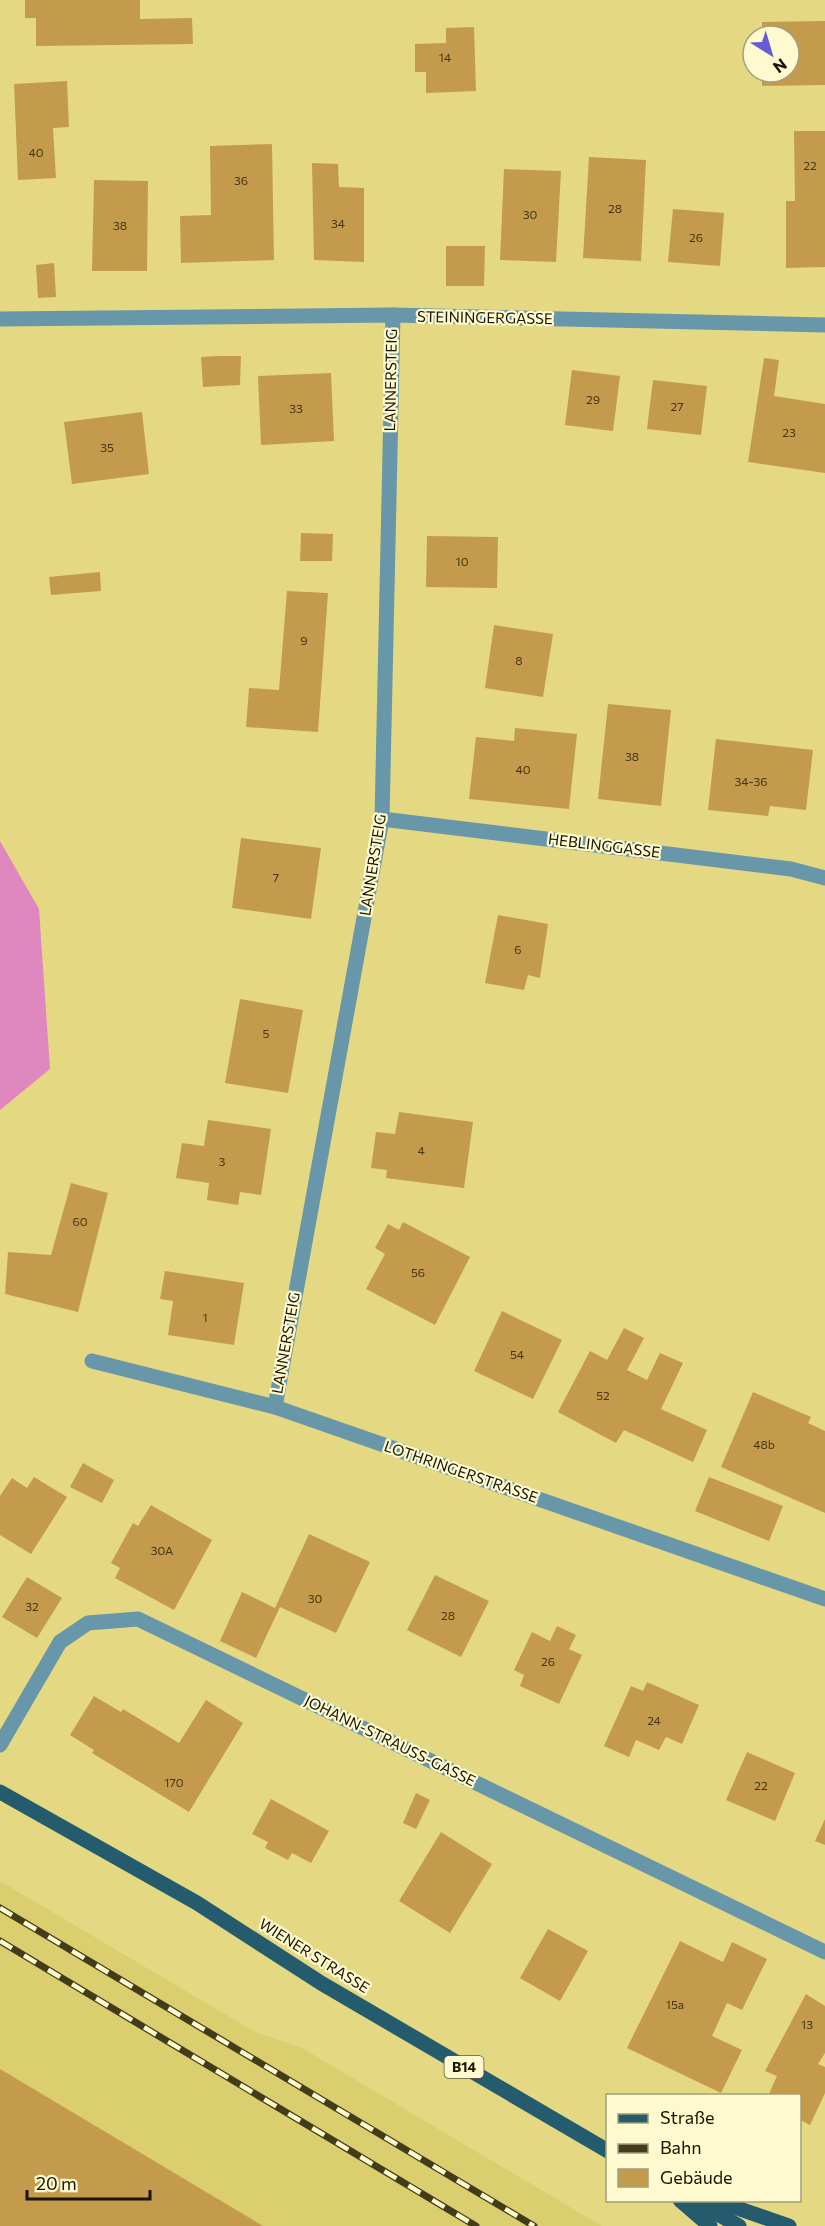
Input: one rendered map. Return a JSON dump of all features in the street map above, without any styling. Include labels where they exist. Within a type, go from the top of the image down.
[{"type":"main road","name":"WIENER STRASSE","points":[[0,1792],[197,1904],[321,1983],[606,2150]]},
{"type":"main road","points":[[682,2202],[710,2226]]},
{"type":"main road","points":[[697,2202],[739,2226]]},
{"type":"main road","points":[[720,2202],[789,2226]]},
{"type":"street","name":"STEININGERGASSE","points":[[0,320],[393,315],[825,325]]},
{"type":"street","name":"LANNERSTEIG","points":[[275,1407],[382,819],[393,315]]},
{"type":"street","name":"HEBLINGGASSE","points":[[382,819],[791,869],[825,878]]},
{"type":"street","name":"LOTHRINGERSTRASSE","points":[[92,1361],[275,1407],[825,1599]]},
{"type":"street","name":"JOHANN-STRAUSS-GASSE","points":[[0,1745],[60,1642],[88,1623],[138,1619],[825,1953]]},
{"type":"shaded area","points":[[0,841],[39,909],[50,1069],[0,1110]]},
{"type":"shaded area","points":[[0,1881],[255,2032],[302,2048],[602,2226],[0,2226]]},
{"type":"building","points":[[25,0],[140,0],[140,19],[192,18],[193,44],[36,46],[36,18],[25,18]]},
{"type":"building","points":[[825,21],[825,85],[762,86],[762,84],[801,84],[801,24],[762,24],[762,22]]},
{"type":"building","points":[[474,27],[476,91],[426,93],[426,72],[415,72],[415,44],[446,43],[446,28]]},
{"type":"building","points":[[67,81],[69,127],[53,128],[56,178],[18,180],[14,84]]},
{"type":"building","points":[[794,131],[825,131],[825,267],[786,268],[786,201],[795,201]]},
{"type":"building","points":[[272,144],[274,260],[181,263],[180,216],[211,215],[210,146]]},
{"type":"building","points":[[589,157],[646,160],[641,261],[583,258]]},
{"type":"building","points":[[312,163],[338,164],[339,187],[364,188],[364,262],[314,260]]},
{"type":"building","points":[[504,169],[561,171],[556,262],[500,260]]},
{"type":"building","points":[[94,180],[148,181],[147,271],[92,271]]},
{"type":"building","points":[[673,209],[724,213],[720,266],[668,262]]},
{"type":"building","points":[[446,246],[485,246],[484,286],[446,286]]},
{"type":"building","points":[[54,263],[56,297],[38,298],[36,265]]},
{"type":"building","points":[[241,356],[240,385],[203,387],[201,357]]},
{"type":"building","points":[[764,358],[779,360],[774,396],[825,404],[825,473],[748,462]]},
{"type":"building","points":[[572,370],[620,376],[613,431],[565,425]]},
{"type":"building","points":[[331,373],[334,441],[261,445],[258,376]]},
{"type":"building","points":[[653,380],[707,386],[701,435],[647,429]]},
{"type":"building","points":[[142,412],[149,474],[72,484],[64,422]]},
{"type":"building","points":[[301,533],[333,534],[332,561],[300,561]]},
{"type":"building","points":[[427,536],[498,537],[497,588],[426,587]]},
{"type":"building","points":[[100,572],[101,591],[51,595],[49,577]]},
{"type":"building","points":[[287,591],[328,593],[318,732],[246,727],[249,688],[279,690]]},
{"type":"building","points":[[494,625],[553,634],[543,697],[485,688]]},
{"type":"building","points":[[608,704],[671,710],[661,806],[598,799]]},
{"type":"building","points":[[515,728],[577,734],[569,809],[469,799],[476,737],[514,741]]},
{"type":"building","points":[[716,739],[813,750],[806,810],[770,806],[768,816],[708,810]]},
{"type":"building","points":[[241,838],[321,848],[311,919],[232,908]]},
{"type":"building","points":[[498,915],[548,924],[540,978],[528,975],[524,990],[485,983]]},
{"type":"building","points":[[240,999],[303,1010],[288,1093],[225,1083]]},
{"type":"building","points":[[399,1112],[473,1122],[464,1188],[386,1178],[387,1170],[371,1168],[376,1132],[395,1134]]},
{"type":"building","points":[[208,1120],[271,1129],[261,1195],[240,1192],[238,1205],[207,1200],[209,1183],[176,1178],[182,1143],[204,1146]]},
{"type":"building","points":[[71,1183],[108,1193],[78,1312],[5,1294],[8,1252],[51,1255]]},
{"type":"building","points":[[403,1222],[470,1257],[435,1325],[366,1289],[385,1254],[375,1248],[388,1224],[399,1230]]},
{"type":"building","points":[[165,1271],[244,1283],[234,1345],[168,1335],[173,1301],[160,1299]]},
{"type":"building","points":[[502,1311],[562,1340],[533,1399],[474,1371]]},
{"type":"building","points":[[624,1328],[644,1338],[627,1370],[647,1380],[660,1353],[683,1363],[661,1409],[707,1430],[693,1462],[624,1430],[616,1443],[558,1412],[590,1351],[607,1360]]},
{"type":"building","points":[[753,1392],[811,1417],[808,1423],[825,1431],[825,1513],[721,1467]]},
{"type":"building","points":[[83,1463],[114,1480],[102,1503],[70,1487]]},
{"type":"building","points":[[34,1477],[67,1497],[31,1554],[0,1535],[0,1496],[12,1478],[27,1488]]},
{"type":"building","points":[[709,1477],[783,1506],[769,1541],[695,1511]]},
{"type":"building","points":[[151,1505],[212,1540],[174,1610],[115,1578],[120,1568],[111,1563],[133,1523],[138,1526]]},
{"type":"building","points":[[309,1534],[370,1562],[336,1633],[280,1607],[256,1658],[220,1641],[242,1592],[275,1608]]},
{"type":"building","points":[[435,1575],[489,1601],[461,1657],[407,1630]]},
{"type":"building","points":[[27,1577],[62,1598],[37,1638],[2,1617]]},
{"type":"building","points":[[557,1626],[576,1635],[569,1649],[582,1655],[559,1704],[520,1686],[524,1675],[514,1670],[532,1632],[550,1641]]},
{"type":"building","points":[[647,1682],[699,1705],[682,1744],[666,1737],[659,1750],[636,1740],[629,1757],[604,1746],[631,1686],[643,1691]]},
{"type":"building","points":[[94,1696],[121,1712],[123,1709],[179,1743],[206,1700],[243,1723],[189,1812],[92,1753],[94,1750],[70,1735]]},
{"type":"building","points":[[747,1752],[795,1773],[775,1821],[726,1800]]},
{"type":"building","points":[[416,1793],[430,1800],[416,1829],[403,1823]]},
{"type":"building","points":[[271,1799],[329,1831],[311,1863],[292,1853],[288,1860],[265,1848],[268,1842],[252,1834]]},
{"type":"building","points":[[825,1819],[825,1845],[815,1841]]},
{"type":"building","points":[[441,1832],[492,1864],[450,1933],[399,1901]]},
{"type":"building","points":[[548,1929],[588,1951],[560,2001],[520,1978]]},
{"type":"building","points":[[680,1941],[723,1962],[732,1942],[767,1959],[742,2010],[727,2003],[712,2036],[742,2050],[721,2093],[627,2048]]},
{"type":"building","points":[[806,1994],[825,2006],[825,2053],[818,2064],[825,2067],[825,2093],[810,2125],[801,2120],[801,2094],[769,2094],[777,2076],[765,2071]]},
{"type":"building","points":[[0,2069],[263,2226],[0,2226]]},
{"type":"railway","points":[[0,1908],[534,2226]]},
{"type":"railway","points":[[0,1941],[476,2226]]}]
